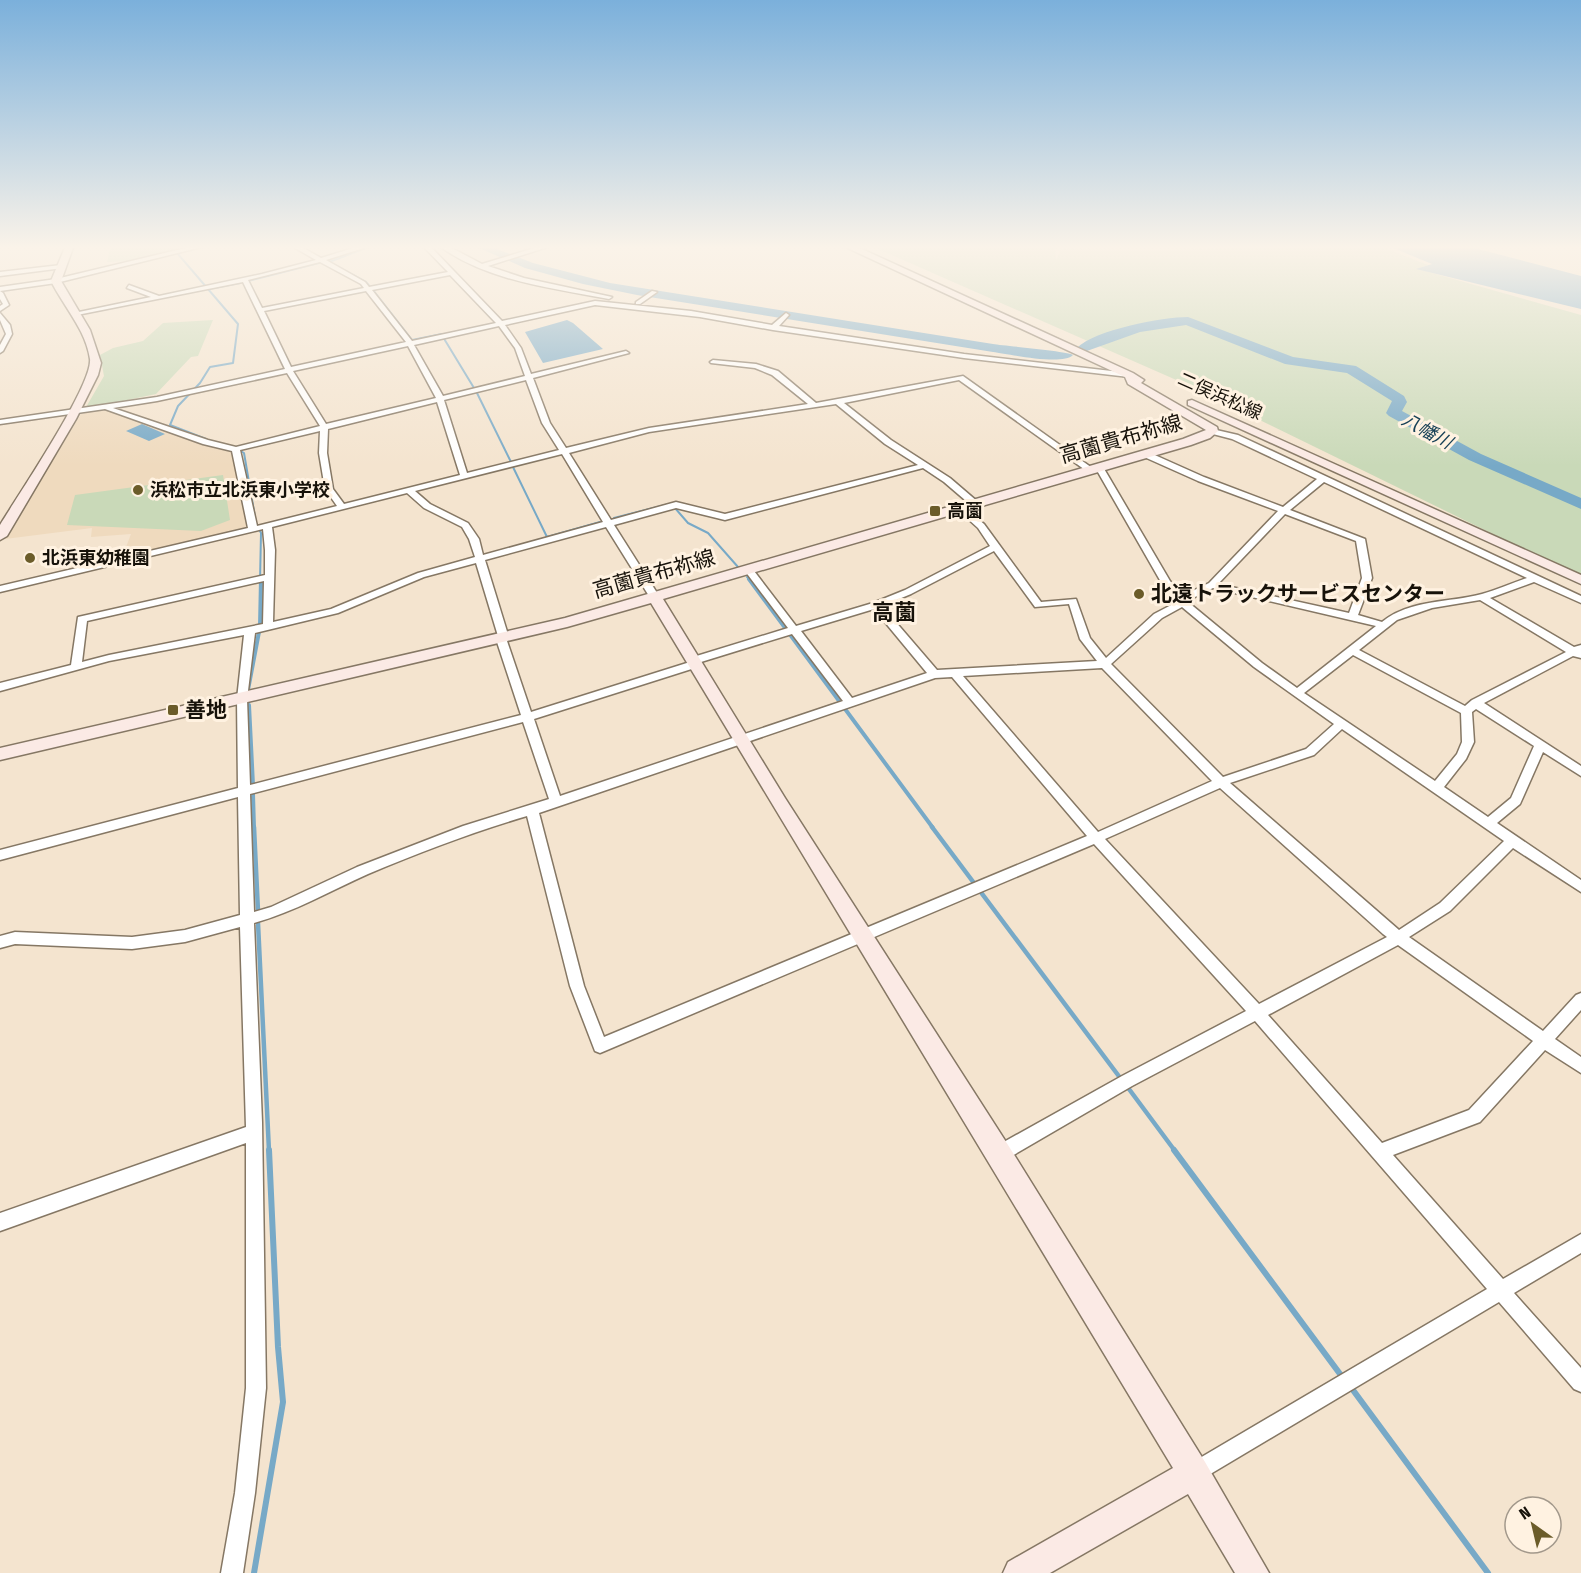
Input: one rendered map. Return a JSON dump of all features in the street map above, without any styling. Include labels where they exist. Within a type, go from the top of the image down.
[{"type":"main road","points":[[0,536],[92,380],[96,364],[79,318]]},
{"type":"main road","name":"二俣浜松線","points":[[1005,318],[1581,580]]},
{"type":"main road","name":"高薗貴布祢線","points":[[0,754],[502,638],[975,504],[1206,436],[1212,431],[1211,427],[1205,423],[1132,382],[1129,375]]},
{"type":"main road","points":[[654,596],[862,936],[999,1154],[1253,1573]]},
{"type":"main road","points":[[1019,1573],[1194,1473]]},
{"type":"street","points":[[0,351],[9,334],[2,318]]},
{"type":"street","points":[[265,318],[289,370],[324,427],[323,453],[329,489],[342,507]]},
{"type":"street","points":[[391,318],[410,343],[440,398],[464,476]]},
{"type":"street","points":[[496,318],[518,348],[546,423],[610,522],[654,596]]},
{"type":"street","points":[[0,422],[193,392],[526,318]]},
{"type":"street","points":[[725,318],[1031,364],[1129,375]]},
{"type":"street","points":[[776,325],[783,318]]},
{"type":"street","points":[[103,407],[147,420],[206,442],[236,449],[626,352]]},
{"type":"street","points":[[713,362],[760,367],[788,382],[814,405]]},
{"type":"street","points":[[0,589],[260,529],[649,430],[838,402],[960,378],[1095,469],[1166,582],[1183,603],[1243,653],[1297,693],[1581,887]]},
{"type":"street","points":[[838,402],[888,442],[926,465],[975,504]]},
{"type":"street","points":[[1212,431],[1235,437],[1581,600]]},
{"type":"street","points":[[236,449],[260,529],[270,550],[264,578],[268,626]]},
{"type":"street","points":[[1145,454],[1282,510],[1354,535],[1363,542],[1367,578],[1353,616]]},
{"type":"street","points":[[0,687],[76,667],[334,611],[421,575],[676,505],[726,517],[926,465]]},
{"type":"street","points":[[0,942],[15,938],[132,943],[185,936],[291,905],[362,871],[467,829],[532,810],[934,674],[1105,664],[1158,616],[1183,603],[1185,598],[1212,585],[1247,544],[1282,510],[1324,478]]},
{"type":"street","points":[[409,490],[427,506],[465,525],[474,539],[502,638],[556,802]]},
{"type":"street","points":[[961,508],[981,526],[1038,605],[1072,600],[1085,639],[1105,664],[1221,782],[1398,938],[1581,1066]]},
{"type":"street","points":[[0,855],[527,717],[791,630],[876,605],[908,592],[964,561],[995,547]]},
{"type":"street","points":[[748,569],[846,704]]},
{"type":"street","points":[[76,667],[82,619],[264,578]]},
{"type":"street","points":[[1297,693],[1393,618],[1430,605],[1482,597],[1536,578]]},
{"type":"street","points":[[1212,585],[1259,598],[1353,616],[1383,625]]},
{"type":"street","points":[[1482,597],[1579,652]]},
{"type":"street","points":[[876,605],[934,674]]},
{"type":"street","points":[[232,1573],[245,1493],[256,1388],[254,1132],[242,699],[250,631]]},
{"type":"street","points":[[1352,650],[1471,707],[1540,745],[1581,772]]},
{"type":"street","points":[[1471,707],[1579,652]]},
{"type":"street","points":[[955,673],[1096,838],[1257,1013],[1503,1290],[1581,1382]]},
{"type":"street","points":[[1436,789],[1462,756],[1468,742],[1471,707]]},
{"type":"street","points":[[532,810],[578,986],[600,1046],[1096,838],[1221,782],[1310,752],[1342,723]]},
{"type":"street","points":[[1488,824],[1516,801],[1540,745]]},
{"type":"street","points":[[999,1154],[1123,1083],[1398,938],[1445,907],[1513,840]]},
{"type":"street","points":[[1380,1152],[1474,1116],[1581,1000]]},
{"type":"street","points":[[0,1222],[254,1132]]},
{"type":"street","points":[[1194,1473],[1581,1244]]},
{"type":"shaded area","name":"浜松市立北浜東小学校","points":[[105,409],[233,453],[250,528],[122,558],[131,534],[91,537],[92,528],[5,539],[81,414]]},
{"type":"green space","points":[[1036,318],[1581,318],[1581,577],[1190,386]]},
{"type":"green space","points":[[213,320],[198,356],[191,357],[156,394],[85,409],[104,376],[100,355],[113,348],[143,341],[163,323]]},
{"type":"green space","points":[[223,475],[230,520],[201,531],[67,525],[75,495]]},
{"type":"water","points":[[567,320],[603,349],[543,363],[525,332]]},
{"type":"water","points":[[142,424],[165,434],[149,441],[126,431]]},
{"type":"waterway","points":[[206,439],[170,425],[178,406],[200,383],[210,367],[233,363],[238,324],[233,318]]},
{"type":"waterway","points":[[395,318],[412,340],[442,334]]},
{"type":"waterway","name":"八幡川","points":[[801,318],[993,348],[1045,355],[1066,355]]},
{"type":"waterway","name":"八幡川","points":[[1084,348],[1135,329],[1188,321],[1290,361],[1351,369],[1399,399],[1400,402],[1394,413],[1475,457],[1581,504]]},
{"type":"waterway","points":[[443,337],[474,388]]},
{"type":"waterway","points":[[476,391],[511,462]]},
{"type":"waterway","points":[[239,450],[244,453],[256,523],[261,533],[260,581]]},
{"type":"waterway","points":[[512,465],[547,537],[600,522]]},
{"type":"waterway","points":[[614,518],[669,504]]},
{"type":"waterway","points":[[675,508],[688,523],[708,533],[738,567]]},
{"type":"waterway","points":[[747,577],[750,581]]},
{"type":"waterway","points":[[260,626],[261,579]]},
{"type":"waterway","points":[[749,579],[933,828]]},
{"type":"waterway","points":[[248,690],[259,632]]},
{"type":"waterway","points":[[249,705],[253,785]]},
{"type":"waterway","points":[[253,794],[254,828]]},
{"type":"waterway","points":[[254,827],[258,911]]},
{"type":"waterway","points":[[932,827],[1121,1079]]},
{"type":"waterway","points":[[258,923],[269,1151]]},
{"type":"waterway","points":[[1126,1085],[1175,1151]]},
{"type":"waterway","points":[[254,1573],[283,1402],[278,1347],[269,1150]]},
{"type":"waterway","points":[[1174,1150],[1343,1378]]},
{"type":"waterway","points":[[1350,1386],[1488,1573]]},
{"type":"place","name":"浜松市立北浜東小学校","points":[[138,490]]},
{"type":"place","name":"高薗","points":[[935,511]]},
{"type":"place","name":"北浜東幼稚園","points":[[30,558]]},
{"type":"place","name":"北遠トラックサービスセンター","points":[[1139,594]]},
{"type":"place","name":"善地","points":[[173,710]]},
{"type":"district","name":"高薗","points":[[894,612]]}]
